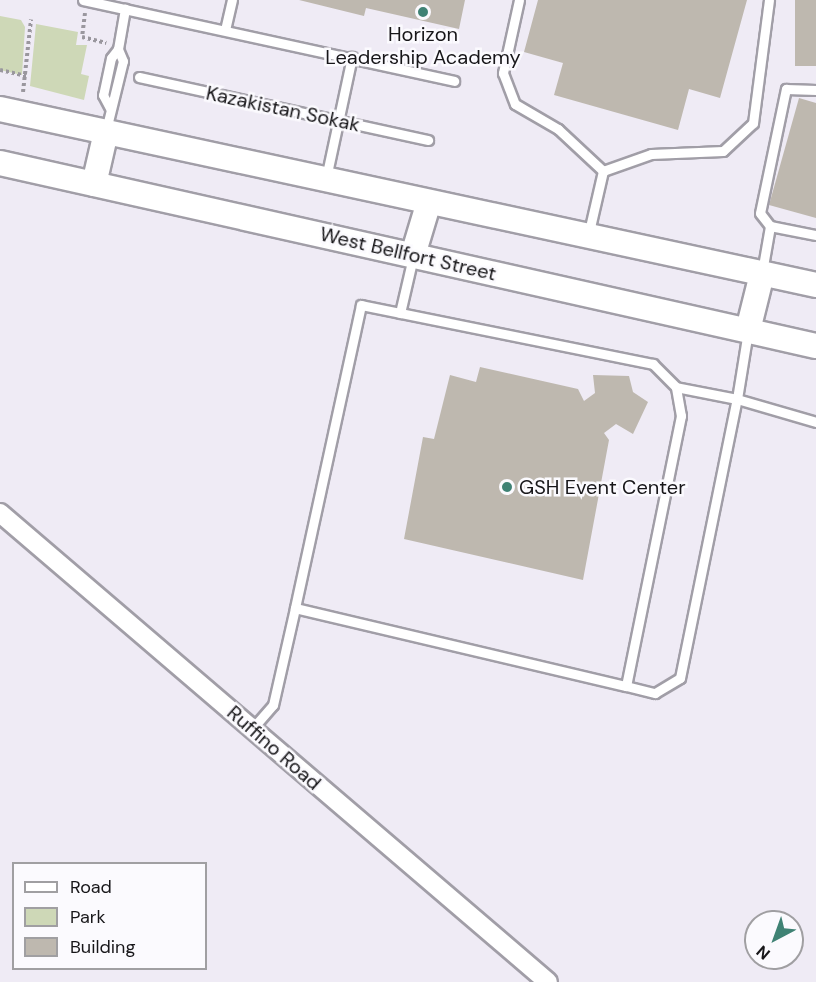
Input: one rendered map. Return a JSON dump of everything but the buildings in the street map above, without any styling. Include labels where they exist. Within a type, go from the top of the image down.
[{"type":"main road","points":[[10,111],[428,205],[816,285]]},
{"type":"main road","points":[[94,184],[106,132]]},
{"type":"main road","name":"West Bellfort Street","points":[[0,163],[816,346]]},
{"type":"main road","points":[[413,255],[428,205]]},
{"type":"main road","points":[[748,330],[762,274]]},
{"type":"street","name":"Ruffino Road","points":[[0,513],[548,982]]},
{"type":"lane","points":[[83,0],[454,81]]},
{"type":"lane","points":[[225,30],[232,0]]},
{"type":"lane","points":[[519,0],[503,73],[515,104],[558,129],[603,171]]},
{"type":"lane","points":[[603,171],[651,154],[723,151],[753,123],[770,0]]},
{"type":"lane","points":[[106,132],[123,61],[118,48],[125,9]]},
{"type":"lane","points":[[325,181],[352,57]]},
{"type":"lane","name":"Kazakistan Sokak","points":[[139,77],[428,140]]},
{"type":"lane","points":[[816,90],[786,88],[760,213],[770,226],[816,235]]},
{"type":"lane","points":[[588,239],[603,171]]},
{"type":"lane","points":[[762,274],[770,226]]},
{"type":"lane","points":[[400,313],[413,255]]},
{"type":"lane","points":[[252,729],[273,705],[361,305],[653,364],[676,387],[737,399],[816,422]]},
{"type":"lane","points":[[295,608],[655,693],[680,678],[737,399],[748,330]]},
{"type":"lane","points":[[626,686],[679,447],[681,416],[676,387]]},
{"type":"path","points":[[10,111],[26,76],[31,19]]},
{"type":"path","points":[[83,30],[82,37],[118,48]]},
{"type":"path","points":[[0,70],[26,76]]},
{"type":"green space","points":[[0,16],[21,20],[25,27],[22,75],[0,70]]},
{"type":"green space","points":[[36,24],[78,32],[76,45],[87,45],[81,74],[89,76],[84,100],[30,86]]},
{"type":"place","name":"Horizon Leadership Academy","points":[[423,12]]},
{"type":"place","name":"GSH Event Center","points":[[507,487]]}]
